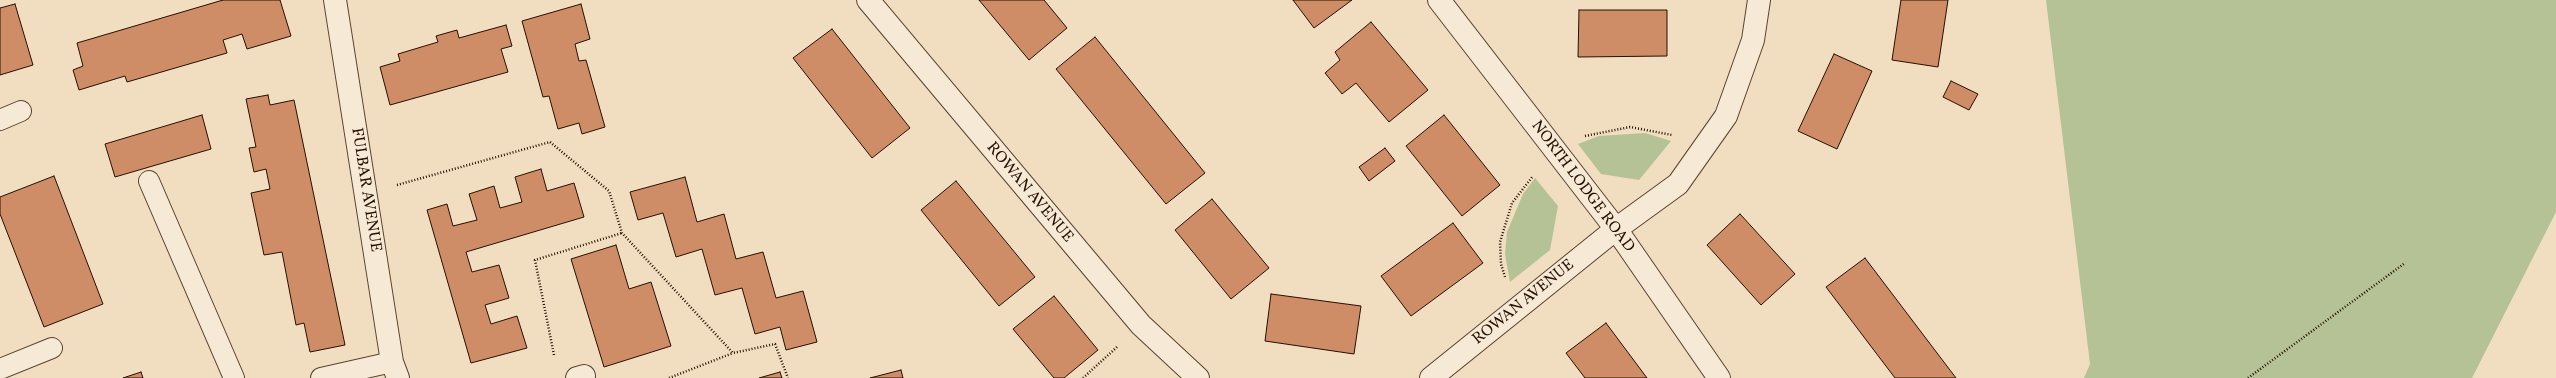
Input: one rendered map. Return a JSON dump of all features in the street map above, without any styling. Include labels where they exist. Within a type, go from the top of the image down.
[{"type":"street","name":"FULBAR AVENUE","points":[[335,0],[365,194],[395,370]]},
{"type":"street","name":"ROWAN AVENUE","points":[[868,0],[1141,326],[1198,378]]},
{"type":"street","name":"NORTH LODGE ROAD","points":[[1439,0],[1616,229],[1719,378]]},
{"type":"street","name":"ROWAN AVENUE","points":[[1431,378],[1616,229],[1678,184],[1726,116],[1753,40],[1759,0]]},
{"type":"lane","points":[[0,120],[21,111]]},
{"type":"lane","points":[[148,181],[234,378]]},
{"type":"lane","points":[[0,370],[52,348]]},
{"type":"lane","points":[[322,378],[395,370]]},
{"type":"path","points":[[365,194],[550,142],[609,191],[622,233],[733,353]]},
{"type":"path","points":[[556,363],[535,260],[622,233]]},
{"type":"path","points":[[2248,378],[2404,263]]},
{"type":"path","points":[[1083,378],[1141,326]]},
{"type":"path","points":[[669,378],[733,353],[775,344],[788,378]]},
{"type":"green space","points":[[2046,0],[2556,0],[2556,212],[2472,378],[2084,378],[2090,364]]},
{"type":"green space","points":[[1645,133],[1671,141],[1639,180],[1601,174],[1578,144],[1599,136]]},
{"type":"green space","points":[[1535,178],[1558,206],[1550,250],[1510,282],[1505,254],[1507,232],[1523,194]]},
{"type":"building","points":[[223,0],[280,0],[291,36],[247,49],[242,34],[223,40],[227,53],[127,82],[125,76],[79,90],[73,70],[83,66],[77,43]]},
{"type":"building","points":[[979,0],[1044,0],[1067,28],[1029,60]]},
{"type":"building","points":[[1293,0],[1352,0],[1314,28]]},
{"type":"building","points":[[1901,0],[1948,0],[1938,67],[1892,60]]},
{"type":"building","points":[[15,4],[33,65],[0,75],[0,8]]},
{"type":"building","points":[[581,4],[590,39],[575,44],[579,61],[586,60],[605,127],[582,134],[579,123],[558,129],[549,96],[543,97],[522,21]]},
{"type":"building","points":[[1579,10],[1667,10],[1667,56],[1578,57]]},
{"type":"building","points":[[1371,22],[1428,90],[1389,122],[1356,83],[1342,94],[1325,73],[1340,60],[1335,52]]},
{"type":"building","points":[[506,25],[512,46],[501,49],[508,72],[390,105],[380,67],[400,61],[398,54],[438,42],[436,36],[457,30],[459,38]]},
{"type":"building","points":[[832,29],[910,128],[872,158],[793,58]]},
{"type":"building","points":[[1095,37],[1205,173],[1166,204],[1056,69]]},
{"type":"building","points":[[1834,54],[1872,71],[1837,149],[1798,131]]},
{"type":"building","points":[[1951,81],[1978,94],[1969,110],[1943,97]]},
{"type":"building","points":[[268,95],[270,105],[294,100],[345,345],[310,352],[304,323],[296,325],[282,252],[264,255],[251,193],[270,189],[266,169],[254,172],[249,148],[256,147],[246,99]]},
{"type":"building","points":[[202,115],[211,149],[115,177],[105,144]]},
{"type":"building","points":[[1444,115],[1500,185],[1462,216],[1406,146]]},
{"type":"building","points":[[1385,148],[1395,161],[1369,181],[1359,167]]},
{"type":"building","points":[[541,169],[547,191],[574,183],[584,217],[466,252],[472,272],[499,265],[509,298],[485,305],[491,324],[517,316],[527,348],[471,363],[427,210],[447,204],[453,226],[477,220],[469,194],[494,186],[500,208],[522,202],[515,177]]},
{"type":"building","points":[[54,176],[103,304],[44,327],[0,214],[0,197]]},
{"type":"building","points":[[685,177],[697,222],[724,214],[736,259],[763,252],[776,298],[803,291],[817,342],[786,350],[780,327],[755,334],[742,288],[715,295],[702,249],[676,257],[663,213],[638,220],[630,192]]},
{"type":"building","points":[[956,181],[1035,277],[999,306],[921,210]]},
{"type":"building","points":[[1212,199],[1269,268],[1231,299],[1175,230]]},
{"type":"building","points":[[1740,214],[1795,274],[1761,305],[1707,245]]},
{"type":"building","points":[[1453,223],[1483,263],[1411,316],[1381,276]]},
{"type":"building","points":[[616,245],[629,289],[651,282],[671,346],[604,367],[571,259]]},
{"type":"building","points":[[1865,258],[1956,378],[1895,378],[1826,287]]},
{"type":"building","points":[[1271,294],[1361,306],[1354,354],[1265,341]]},
{"type":"building","points":[[1054,296],[1098,350],[1064,378],[1054,378],[1013,329]]},
{"type":"building","points":[[1606,323],[1647,378],[1585,378],[1566,353]]},
{"type":"building","points":[[901,370],[903,378],[870,378]]},
{"type":"building","points":[[141,372],[143,378],[123,378]]},
{"type":"building","points":[[780,372],[782,378],[759,378]]}]
